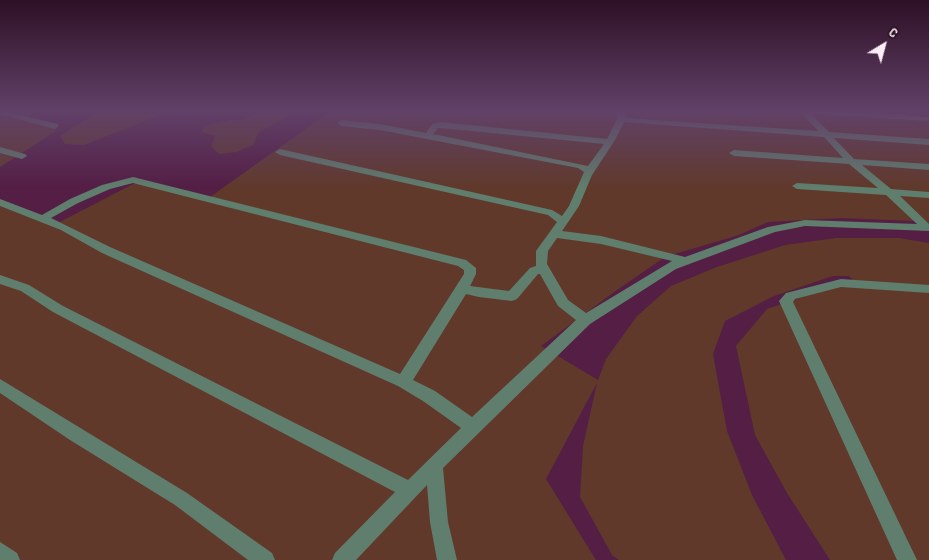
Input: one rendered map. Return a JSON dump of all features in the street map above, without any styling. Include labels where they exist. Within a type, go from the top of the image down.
[{"type":"lane","points":[[429,136],[581,166],[590,171]]},
{"type":"lane","points":[[551,136],[609,142]]},
{"type":"lane","points":[[584,320],[563,304],[541,264],[542,251],[574,206],[590,171],[611,136]]},
{"type":"lane","points":[[829,136],[850,160],[927,227]]},
{"type":"lane","points":[[854,136],[929,142]]},
{"type":"lane","points":[[0,150],[22,156]]},
{"type":"lane","points":[[280,152],[552,213],[563,222]]},
{"type":"lane","points":[[734,153],[929,167]]},
{"type":"lane","points":[[42,219],[74,201],[106,187],[133,180],[142,181],[182,194],[462,263],[470,268],[470,274],[403,382]]},
{"type":"lane","points":[[797,186],[929,195]]},
{"type":"lane","points":[[0,202],[65,228],[106,250],[403,382],[429,396],[473,427]]},
{"type":"lane","points":[[342,560],[434,465],[584,320],[672,266],[772,229],[805,223],[927,227]]},
{"type":"lane","points":[[554,234],[636,248],[685,261]]},
{"type":"lane","points":[[463,288],[479,293],[512,296],[534,271],[544,270]]},
{"type":"lane","points":[[0,279],[25,288],[58,309],[409,490]]},
{"type":"lane","points":[[907,560],[786,301],[791,296],[841,283],[929,289]]},
{"type":"lane","points":[[0,385],[76,435],[181,499],[265,560]]},
{"type":"lane","points":[[434,465],[439,522],[447,560]]},
{"type":"lane","points":[[0,552],[10,560]]},
{"type":"shaded area","points":[[0,136],[48,136],[0,167]]},
{"type":"shaded area","points":[[60,136],[107,136],[84,145],[65,144]]},
{"type":"shaded area","points":[[215,136],[257,136],[253,145],[236,152],[219,154],[211,146]]},
{"type":"shaded area","points":[[295,136],[929,136],[929,224],[914,221],[840,218],[768,222],[739,235],[665,257],[541,346],[598,380],[606,359],[637,316],[671,286],[717,267],[785,245],[836,238],[899,238],[929,243],[929,560],[830,560],[787,493],[755,435],[736,346],[767,309],[853,280],[849,276],[833,276],[774,296],[725,321],[713,354],[727,431],[752,495],[786,560],[619,560],[612,555],[580,497],[583,446],[597,383],[546,479],[596,560],[0,560],[0,206],[52,226],[137,182],[210,197]]}]
